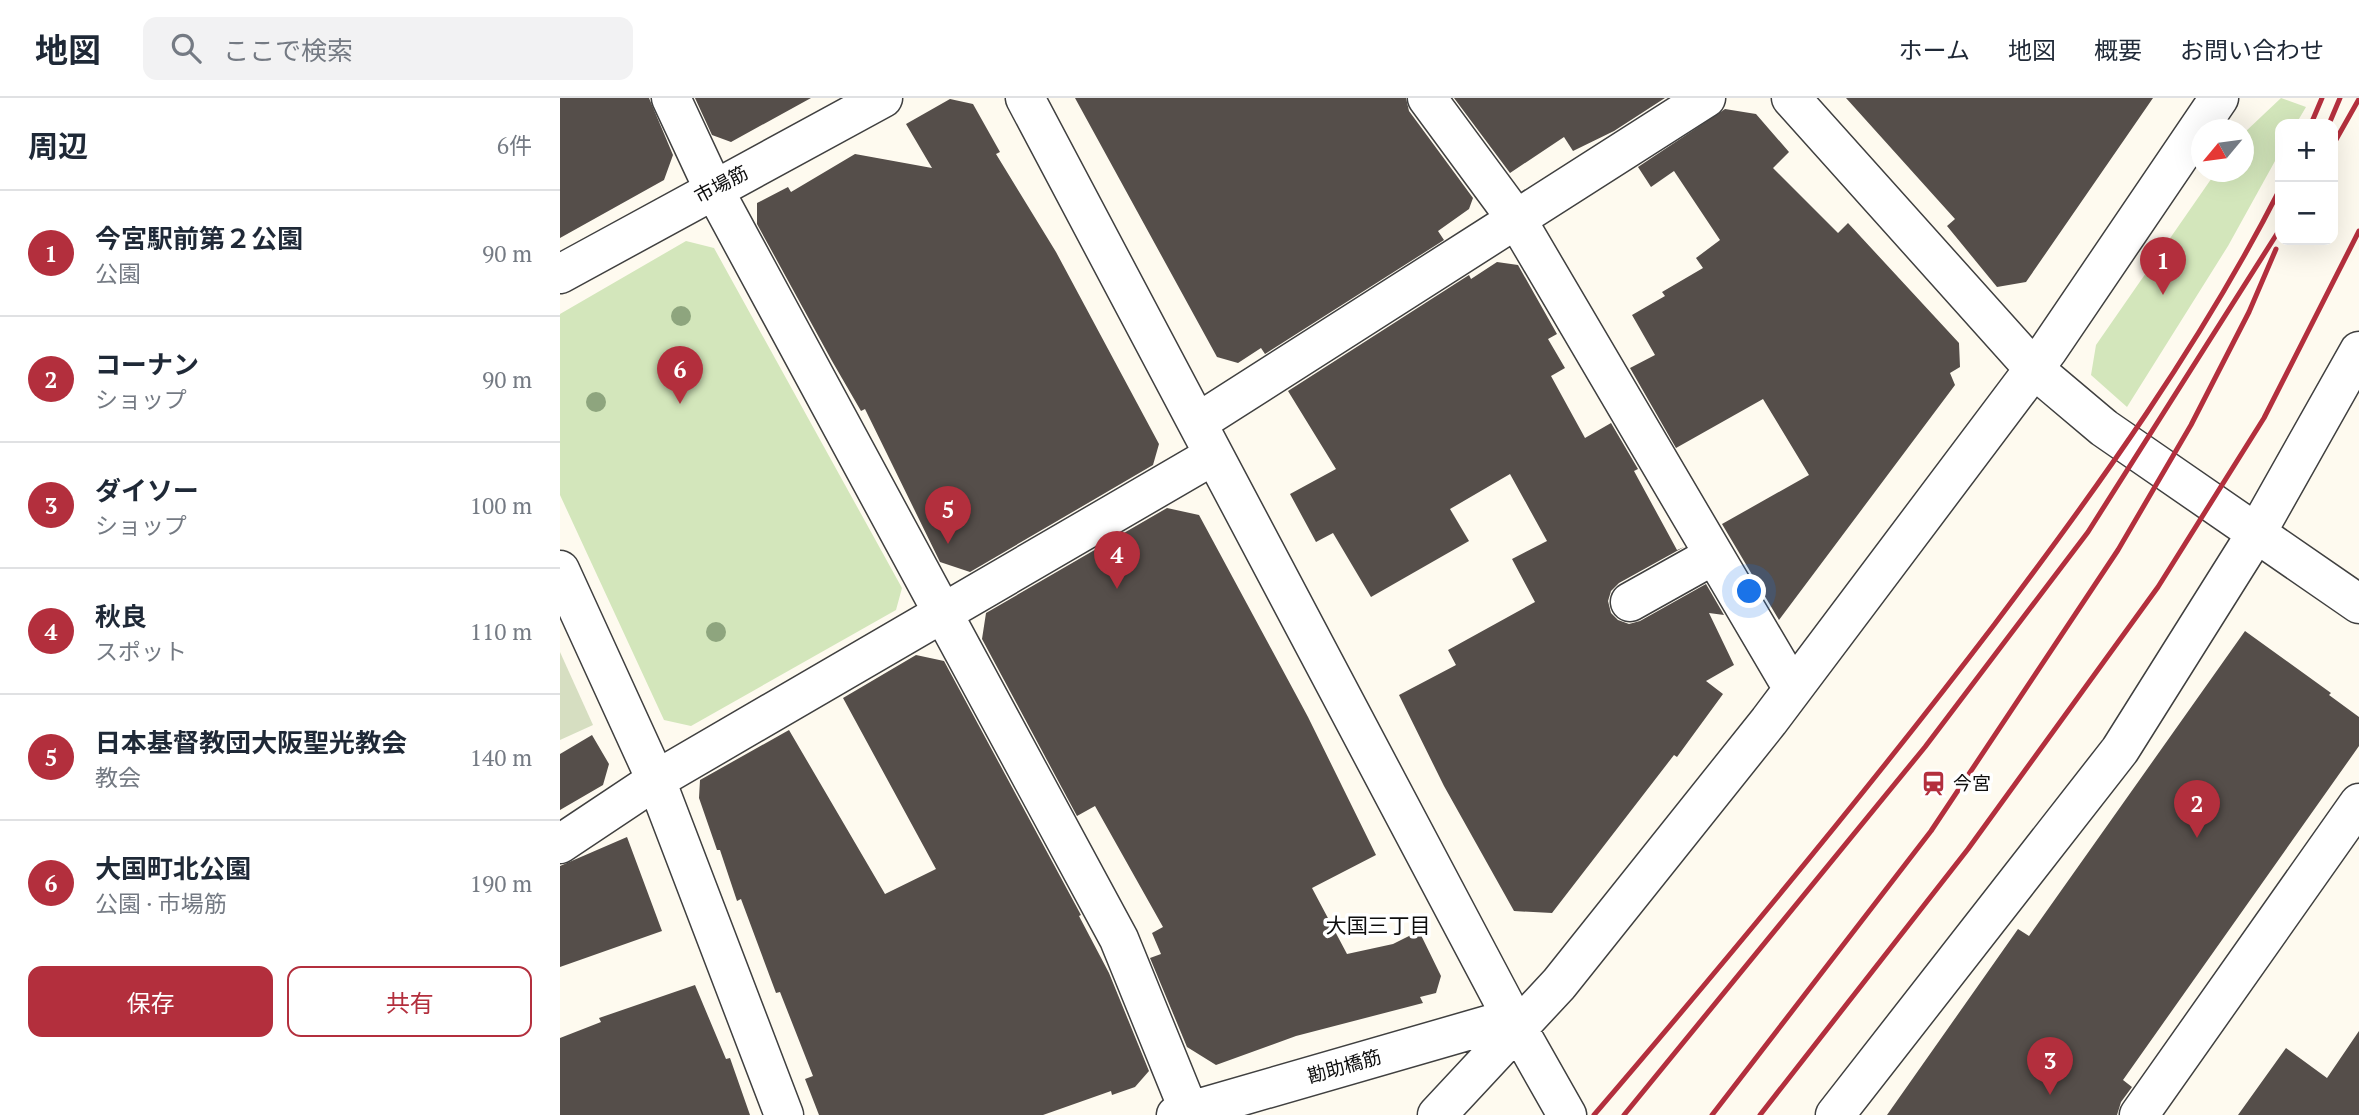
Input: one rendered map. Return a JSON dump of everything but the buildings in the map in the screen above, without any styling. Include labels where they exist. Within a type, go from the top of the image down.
[{"type":"street","points":[[671,98],[713,188],[1119,939],[1182,1113]]},
{"type":"street","name":"市場筋","points":[[560,274],[713,188],[883,98]]},
{"type":"street","points":[[1025,98],[1515,1023],[1567,1115]]},
{"type":"street","points":[[1427,98],[1517,220],[1793,689]]},
{"type":"street","points":[[560,844],[656,780],[942,613],[1206,439],[1517,220],[1706,98]]},
{"type":"street","points":[[1791,98],[2034,369],[2104,428],[2359,604]]},
{"type":"street","points":[[1437,1115],[1515,1023],[1559,984],[1793,689],[2034,369],[2219,98]]},
{"type":"street","points":[[1835,1115],[2120,750],[2257,532],[2359,351]]},
{"type":"street","points":[[1629,603],[1714,555]]},
{"type":"street","points":[[560,570],[656,780],[784,1115]]},
{"type":"street","points":[[2139,1115],[2359,803]]},
{"type":"street","name":"勘助橋筋","points":[[1182,1113],[1515,1023]]},
{"type":"green space","points":[[2281,98],[2306,107],[2299,119],[2275,119],[2275,161],[2228,246],[2127,407],[2091,375],[2096,345],[2209,182],[2254,182],[2254,124]]},
{"type":"green space","points":[[686,241],[714,248],[902,588],[896,610],[691,726],[664,720],[560,495],[560,314]]},
{"type":"green space","points":[[560,652],[593,725],[560,740]]},
{"type":"railway","points":[[2313,119],[2322,98]]},
{"type":"railway","points":[[2331,119],[2340,98]]},
{"type":"railway","points":[[2338,136],[2359,99]]},
{"type":"railway","points":[[1594,1115],[1847,812],[2033,573],[2147,413],[2217,303],[2275,198]]},
{"type":"railway","points":[[1760,1115],[1968,849],[2158,587],[2264,418],[2359,231]]},
{"type":"railway","points":[[1624,1115],[1925,747],[2088,532],[2275,237]]},
{"type":"railway","points":[[1712,1115],[1931,831],[2118,550],[2191,425],[2249,312],[2276,249]]},
{"type":"place","name":"今宮駅前第２公園","points":[[2163,295]]},
{"type":"place","name":"大国町北公園","points":[[680,404]]},
{"type":"place","name":"日本基督教団大阪聖光教会","points":[[948,544]]},
{"type":"place","name":"秋良","points":[[1117,589]]},
{"type":"place","name":"今宮","points":[[1933,783]]},
{"type":"place","name":"コーナン","points":[[2197,838]]},
{"type":"place","name":"ダイソー","points":[[2050,1095]]},
{"type":"district","name":"大国三丁目","points":[[1378,926]]}]
